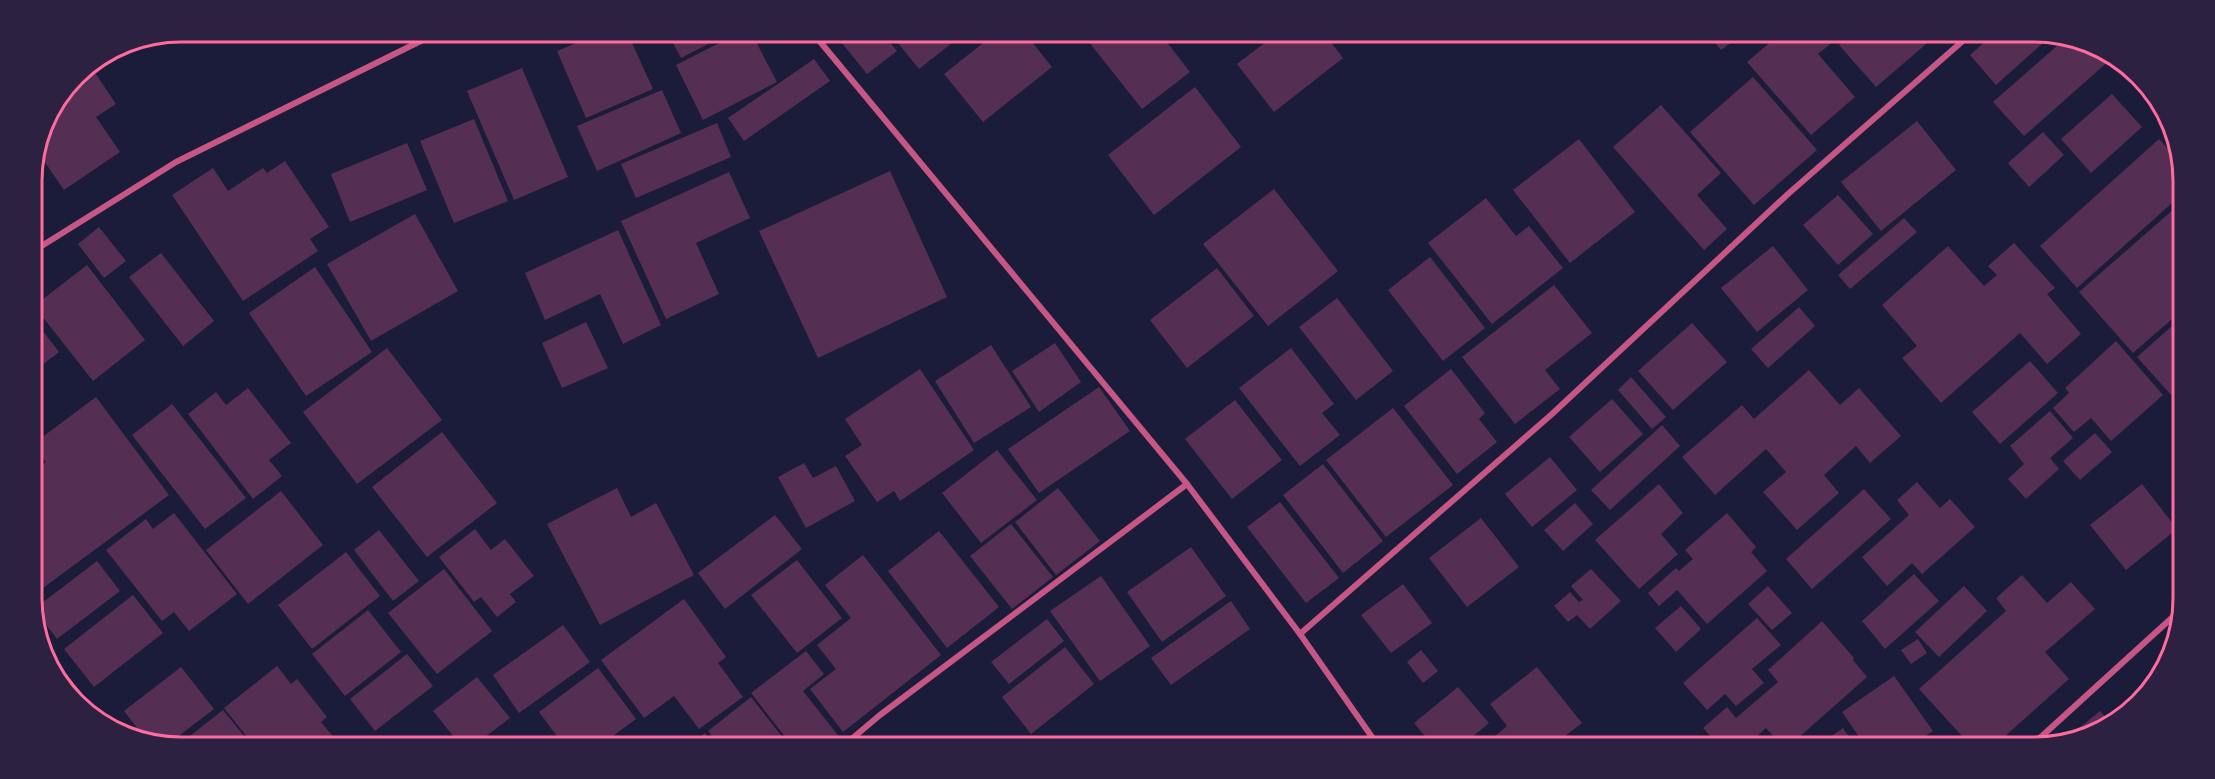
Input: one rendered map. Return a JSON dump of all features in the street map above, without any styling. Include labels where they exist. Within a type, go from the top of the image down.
[{"type":"street","points":[[42,246],[176,162],[419,42]]},
{"type":"street","points":[[820,42],[1187,484],[1300,634],[1372,737]]},
{"type":"street","points":[[1300,634],[1552,414],[1788,194],[1962,42]]},
{"type":"street","points":[[854,737],[1187,484]]},
{"type":"street","points":[[2041,737],[2172,618]]},
{"type":"building","points":[[578,42],[632,42],[653,89],[586,118],[557,51]]},
{"type":"building","points":[[672,42],[712,42],[681,58]]},
{"type":"building","points":[[721,42],[756,42],[777,82],[703,120],[676,65]]},
{"type":"building","points":[[841,42],[889,42],[897,51],[867,74]]},
{"type":"building","points":[[897,42],[953,42],[919,69]]},
{"type":"building","points":[[984,42],[1032,42],[1052,67],[983,122],[944,74]]},
{"type":"building","points":[[1089,42],[1167,42],[1190,72],[1142,109]]},
{"type":"building","points":[[1266,42],[1331,42],[1343,58],[1274,112],[1237,64]]},
{"type":"building","points":[[1715,42],[1732,42],[1721,50]]},
{"type":"building","points":[[1770,42],[1833,42],[1818,54],[1855,97],[1811,135],[1747,62]]},
{"type":"building","points":[[1842,42],[1928,42],[1876,87],[1839,45]]},
{"type":"building","points":[[1985,42],[2044,43],[1996,85],[1970,55]]},
{"type":"building","points":[[2059,44],[2095,56],[2107,63],[2024,136],[1993,102]]},
{"type":"building","points":[[814,59],[830,81],[744,141],[728,118]]},
{"type":"building","points":[[522,68],[568,177],[514,200],[467,91]]},
{"type":"building","points":[[95,72],[116,104],[96,117],[120,152],[64,190],[44,160],[47,145],[65,104],[76,89]]},
{"type":"building","points":[[1753,77],[1817,150],[1754,205],[1690,132]]},
{"type":"building","points":[[1195,87],[1241,147],[1154,215],[1108,155]]},
{"type":"building","points":[[662,90],[681,133],[597,171],[577,126]]},
{"type":"building","points":[[2112,94],[2142,127],[2091,173],[2061,139]]},
{"type":"building","points":[[1661,105],[1721,173],[1697,195],[1727,229],[1704,250],[1613,147]]},
{"type":"building","points":[[474,119],[508,201],[454,223],[420,141]]},
{"type":"building","points":[[1917,121],[1956,170],[1881,231],[1841,182]]},
{"type":"building","points":[[717,123],[731,157],[636,198],[621,164]]},
{"type":"building","points":[[2043,132],[2064,155],[2029,187],[2008,163]]},
{"type":"building","points":[[1579,139],[1635,212],[1570,263],[1513,190]]},
{"type":"building","points":[[2159,139],[2169,150],[2172,163],[2173,202],[2077,288],[2040,246]]},
{"type":"building","points":[[407,143],[427,190],[350,222],[331,174]]},
{"type":"building","points":[[285,161],[329,227],[310,239],[318,251],[243,301],[172,195],[213,168],[228,191],[263,168],[267,173]]},
{"type":"building","points":[[890,171],[947,297],[818,358],[759,231]]},
{"type":"building","points":[[729,172],[750,218],[696,243],[719,294],[666,319],[621,221]]},
{"type":"building","points":[[1274,189],[1338,271],[1268,326],[1203,244]]},
{"type":"building","points":[[1838,195],[1873,234],[1838,265],[1803,225]]},
{"type":"building","points":[[1486,198],[1516,236],[1529,226],[1563,268],[1492,324],[1428,243]]},
{"type":"building","points":[[2173,210],[2173,318],[2133,353],[2079,292]]},
{"type":"building","points":[[415,214],[458,291],[371,341],[327,264]]},
{"type":"building","points":[[1904,218],[1917,232],[1850,289],[1838,275]]},
{"type":"building","points":[[99,227],[126,261],[104,278],[78,244]]},
{"type":"building","points":[[618,230],[661,325],[623,344],[600,294],[545,320],[525,273]]},
{"type":"building","points":[[2014,243],[2055,288],[2047,294],[2081,334],[2047,364],[2020,333],[1941,403],[1902,358],[1917,346],[1882,305],[1948,246],[1984,286],[1997,275],[1988,266]]},
{"type":"building","points":[[1773,246],[1808,290],[1757,332],[1721,288]]},
{"type":"building","points":[[161,253],[214,321],[183,346],[129,277]]},
{"type":"building","points":[[1430,257],[1485,328],[1443,361],[1388,290]]},
{"type":"building","points":[[87,265],[145,340],[93,381],[42,316],[42,300]]},
{"type":"building","points":[[315,267],[372,352],[306,396],[249,313]]},
{"type":"building","points":[[1217,268],[1254,316],[1187,368],[1150,320]]},
{"type":"building","points":[[1554,285],[1592,333],[1545,370],[1560,389],[1515,424],[1462,357]]},
{"type":"building","points":[[1337,298],[1393,371],[1356,400],[1299,327]]},
{"type":"building","points":[[1799,307],[1815,326],[1768,368],[1751,349]]},
{"type":"building","points":[[586,322],[608,368],[562,388],[542,343]]},
{"type":"building","points":[[1692,323],[1727,362],[1673,410],[1638,371]]},
{"type":"building","points":[[2173,325],[2173,393],[2171,395],[2137,357]]},
{"type":"building","points":[[42,330],[59,352],[42,365]]},
{"type":"building","points":[[2116,341],[2163,395],[2111,441],[2091,418],[2074,432],[2053,408],[2069,393],[2065,388]]},
{"type":"building","points":[[1055,343],[1081,382],[1039,412],[1012,371]]},
{"type":"building","points":[[991,345],[1031,407],[974,443],[935,381]]},
{"type":"building","points":[[387,348],[442,420],[357,484],[303,412]]},
{"type":"building","points":[[1291,348],[1334,404],[1322,413],[1340,435],[1300,466],[1239,388]]},
{"type":"building","points":[[2030,361],[2058,393],[2000,444],[1972,412]]},
{"type":"building","points":[[920,369],[974,450],[900,501],[894,491],[877,502],[845,456],[862,445],[845,419]]},
{"type":"building","points":[[1451,369],[1485,413],[1479,419],[1497,442],[1457,474],[1404,406]]},
{"type":"building","points":[[1809,370],[1840,405],[1859,388],[1901,436],[1870,463],[1856,446],[1824,475],[1839,493],[1797,530],[1763,492],[1786,472],[1766,449],[1715,495],[1682,457],[1742,405],[1754,419]]},
{"type":"building","points":[[1631,377],[1666,417],[1652,429],[1618,390]]},
{"type":"building","points":[[1099,387],[1130,431],[1039,493],[1008,449]]},
{"type":"building","points":[[248,388],[291,443],[269,460],[282,476],[253,499],[188,414],[216,392],[226,405]]},
{"type":"building","points":[[96,397],[169,495],[43,588],[42,465],[46,462],[42,456],[42,437]]},
{"type":"building","points":[[1612,399],[1643,434],[1600,472],[1569,437]]},
{"type":"building","points":[[1235,400],[1282,460],[1232,499],[1185,439]]},
{"type":"building","points":[[172,404],[246,498],[205,529],[132,435]]},
{"type":"building","points":[[1393,408],[1453,485],[1386,537],[1326,460]]},
{"type":"building","points":[[2050,411],[2073,438],[2050,458],[2059,469],[2026,499],[2008,479],[2024,464],[2010,446]]},
{"type":"building","points":[[1662,425],[1680,446],[1610,510],[1591,490]]},
{"type":"building","points":[[442,432],[497,503],[427,557],[372,487]]},
{"type":"building","points":[[2095,433],[2112,452],[2080,480],[2063,461]]},
{"type":"building","points":[[997,450],[1037,500],[981,543],[942,493]]},
{"type":"building","points":[[1550,457],[1577,490],[1532,527],[1505,494]]},
{"type":"building","points":[[804,463],[813,478],[836,466],[855,501],[806,528],[778,477]]},
{"type":"building","points":[[1323,464],[1383,541],[1343,573],[1283,495]]},
{"type":"building","points":[[1917,482],[1940,508],[1950,499],[1975,527],[1922,574],[1912,563],[1887,586],[1862,557],[1909,515],[1897,500]]},
{"type":"building","points":[[1659,484],[1683,513],[1661,534],[1678,554],[1639,589],[1595,540]]},
{"type":"building","points":[[2142,484],[2173,524],[2173,532],[2126,570],[2090,525]]},
{"type":"building","points":[[617,488],[631,517],[656,503],[694,575],[600,625],[547,524]]},
{"type":"building","points":[[1058,488],[1100,541],[1056,575],[1015,522]]},
{"type":"building","points":[[1864,489],[1891,519],[1812,589],[1786,559]]},
{"type":"building","points":[[281,491],[323,545],[248,604],[206,550]]},
{"type":"building","points":[[1280,502],[1339,578],[1306,603],[1247,527]]},
{"type":"building","points":[[1575,503],[1593,524],[1563,551],[1544,530]]},
{"type":"building","points":[[174,513],[237,594],[189,631],[174,612],[162,621],[106,550],[146,519],[153,529]]},
{"type":"building","points":[[1727,513],[1756,547],[1751,552],[1767,571],[1707,624],[1677,590],[1659,606],[1648,593],[1676,568],[1679,571],[1693,559],[1685,550]]},
{"type":"building","points":[[775,515],[802,549],[725,609],[698,573]]},
{"type":"building","points":[[1481,518],[1519,567],[1467,607],[1429,558]]},
{"type":"building","points":[[1011,524],[1053,577],[1012,609],[970,556]]},
{"type":"building","points":[[475,529],[491,550],[505,539],[534,576],[510,594],[516,602],[497,617],[481,597],[474,602],[439,557]]},
{"type":"building","points":[[379,530],[419,581],[393,601],[354,550]]},
{"type":"building","points":[[939,531],[999,607],[947,648],[888,571]]},
{"type":"building","points":[[1191,547],[1226,596],[1162,642],[1127,592]]},
{"type":"building","points":[[346,552],[380,596],[312,649],[278,605]]},
{"type":"building","points":[[863,555],[941,655],[843,732],[810,689],[836,669],[817,645],[851,618],[825,585]]},
{"type":"building","points":[[797,560],[842,618],[797,653],[751,595]]},
{"type":"building","points":[[97,561],[120,591],[57,639],[44,623],[42,603]]},
{"type":"building","points":[[444,569],[492,631],[437,674],[388,613]]},
{"type":"building","points":[[1591,569],[1621,601],[1590,629],[1577,615],[1568,622],[1554,606],[1570,592],[1579,602],[1583,600],[1571,586]]},
{"type":"building","points":[[1914,574],[1939,601],[1885,649],[1862,621]]},
{"type":"building","points":[[2022,575],[2047,603],[2071,582],[2095,609],[2045,652],[2069,679],[2004,737],[1963,737],[1919,689],[2006,611],[1996,598]]},
{"type":"building","points":[[1101,576],[1150,646],[1100,681],[1050,611]]},
{"type":"building","points":[[1403,584],[1432,623],[1391,653],[1361,615]]},
{"type":"building","points":[[1768,586],[1792,613],[1772,630],[1748,604]]},
{"type":"building","points":[[1964,586],[1987,611],[1939,657],[1915,632]]},
{"type":"building","points":[[133,595],[163,633],[94,687],[64,649]]},
{"type":"building","points":[[684,599],[726,657],[718,663],[743,697],[699,729],[674,696],[644,718],[601,660]]},
{"type":"building","points":[[1231,601],[1250,629],[1171,685],[1151,658]]},
{"type":"building","points":[[1681,606],[1701,629],[1676,652],[1655,628]]},
{"type":"building","points":[[368,610],[401,652],[345,696],[312,654]]},
{"type":"building","points":[[1757,618],[1781,645],[1752,669],[1764,683],[1736,706],[1725,694],[1707,710],[1683,683]]},
{"type":"building","points":[[1047,619],[1064,641],[1009,684],[991,662]]},
{"type":"building","points":[[1822,621],[1867,677],[1799,737],[1774,737],[1766,728],[1756,737],[1711,737],[1703,728],[1727,707],[1736,718],[1778,682],[1768,670]]},
{"type":"building","points":[[563,625],[590,662],[519,713],[493,675]]},
{"type":"building","points":[[1918,639],[1927,653],[1911,664],[1901,650]]},
{"type":"building","points":[[1065,647],[1094,684],[1031,734],[1002,697]]},
{"type":"building","points":[[1421,650],[1438,671],[1423,683],[1407,662]]},
{"type":"building","points":[[806,651],[824,674],[803,691],[839,737],[785,737],[751,693]]},
{"type":"building","points":[[407,654],[433,686],[375,731],[350,699]]},
{"type":"building","points":[[277,666],[291,684],[297,679],[327,717],[321,722],[333,737],[247,737],[224,708]]},
{"type":"building","points":[[181,667],[214,709],[178,737],[163,736],[138,730],[124,711]]},
{"type":"building","points":[[1537,667],[1582,723],[1564,737],[1494,737],[1507,726],[1490,704]]},
{"type":"building","points":[[598,668],[636,719],[612,737],[558,737],[539,712]]},
{"type":"building","points":[[1894,676],[1933,731],[1924,737],[1859,737],[1842,712]]},
{"type":"building","points":[[477,677],[510,718],[485,737],[454,737],[433,711]]},
{"type":"building","points":[[1458,687],[1489,723],[1472,737],[1426,737],[1414,723]]},
{"type":"building","points":[[751,697],[782,737],[713,737],[708,731]]},
{"type":"building","points":[[223,710],[245,737],[189,737]]},
{"type":"building","points":[[2100,711],[2106,717],[2087,726],[2078,729]]},
{"type":"building","points":[[1843,728],[1849,737],[1830,737]]}]
